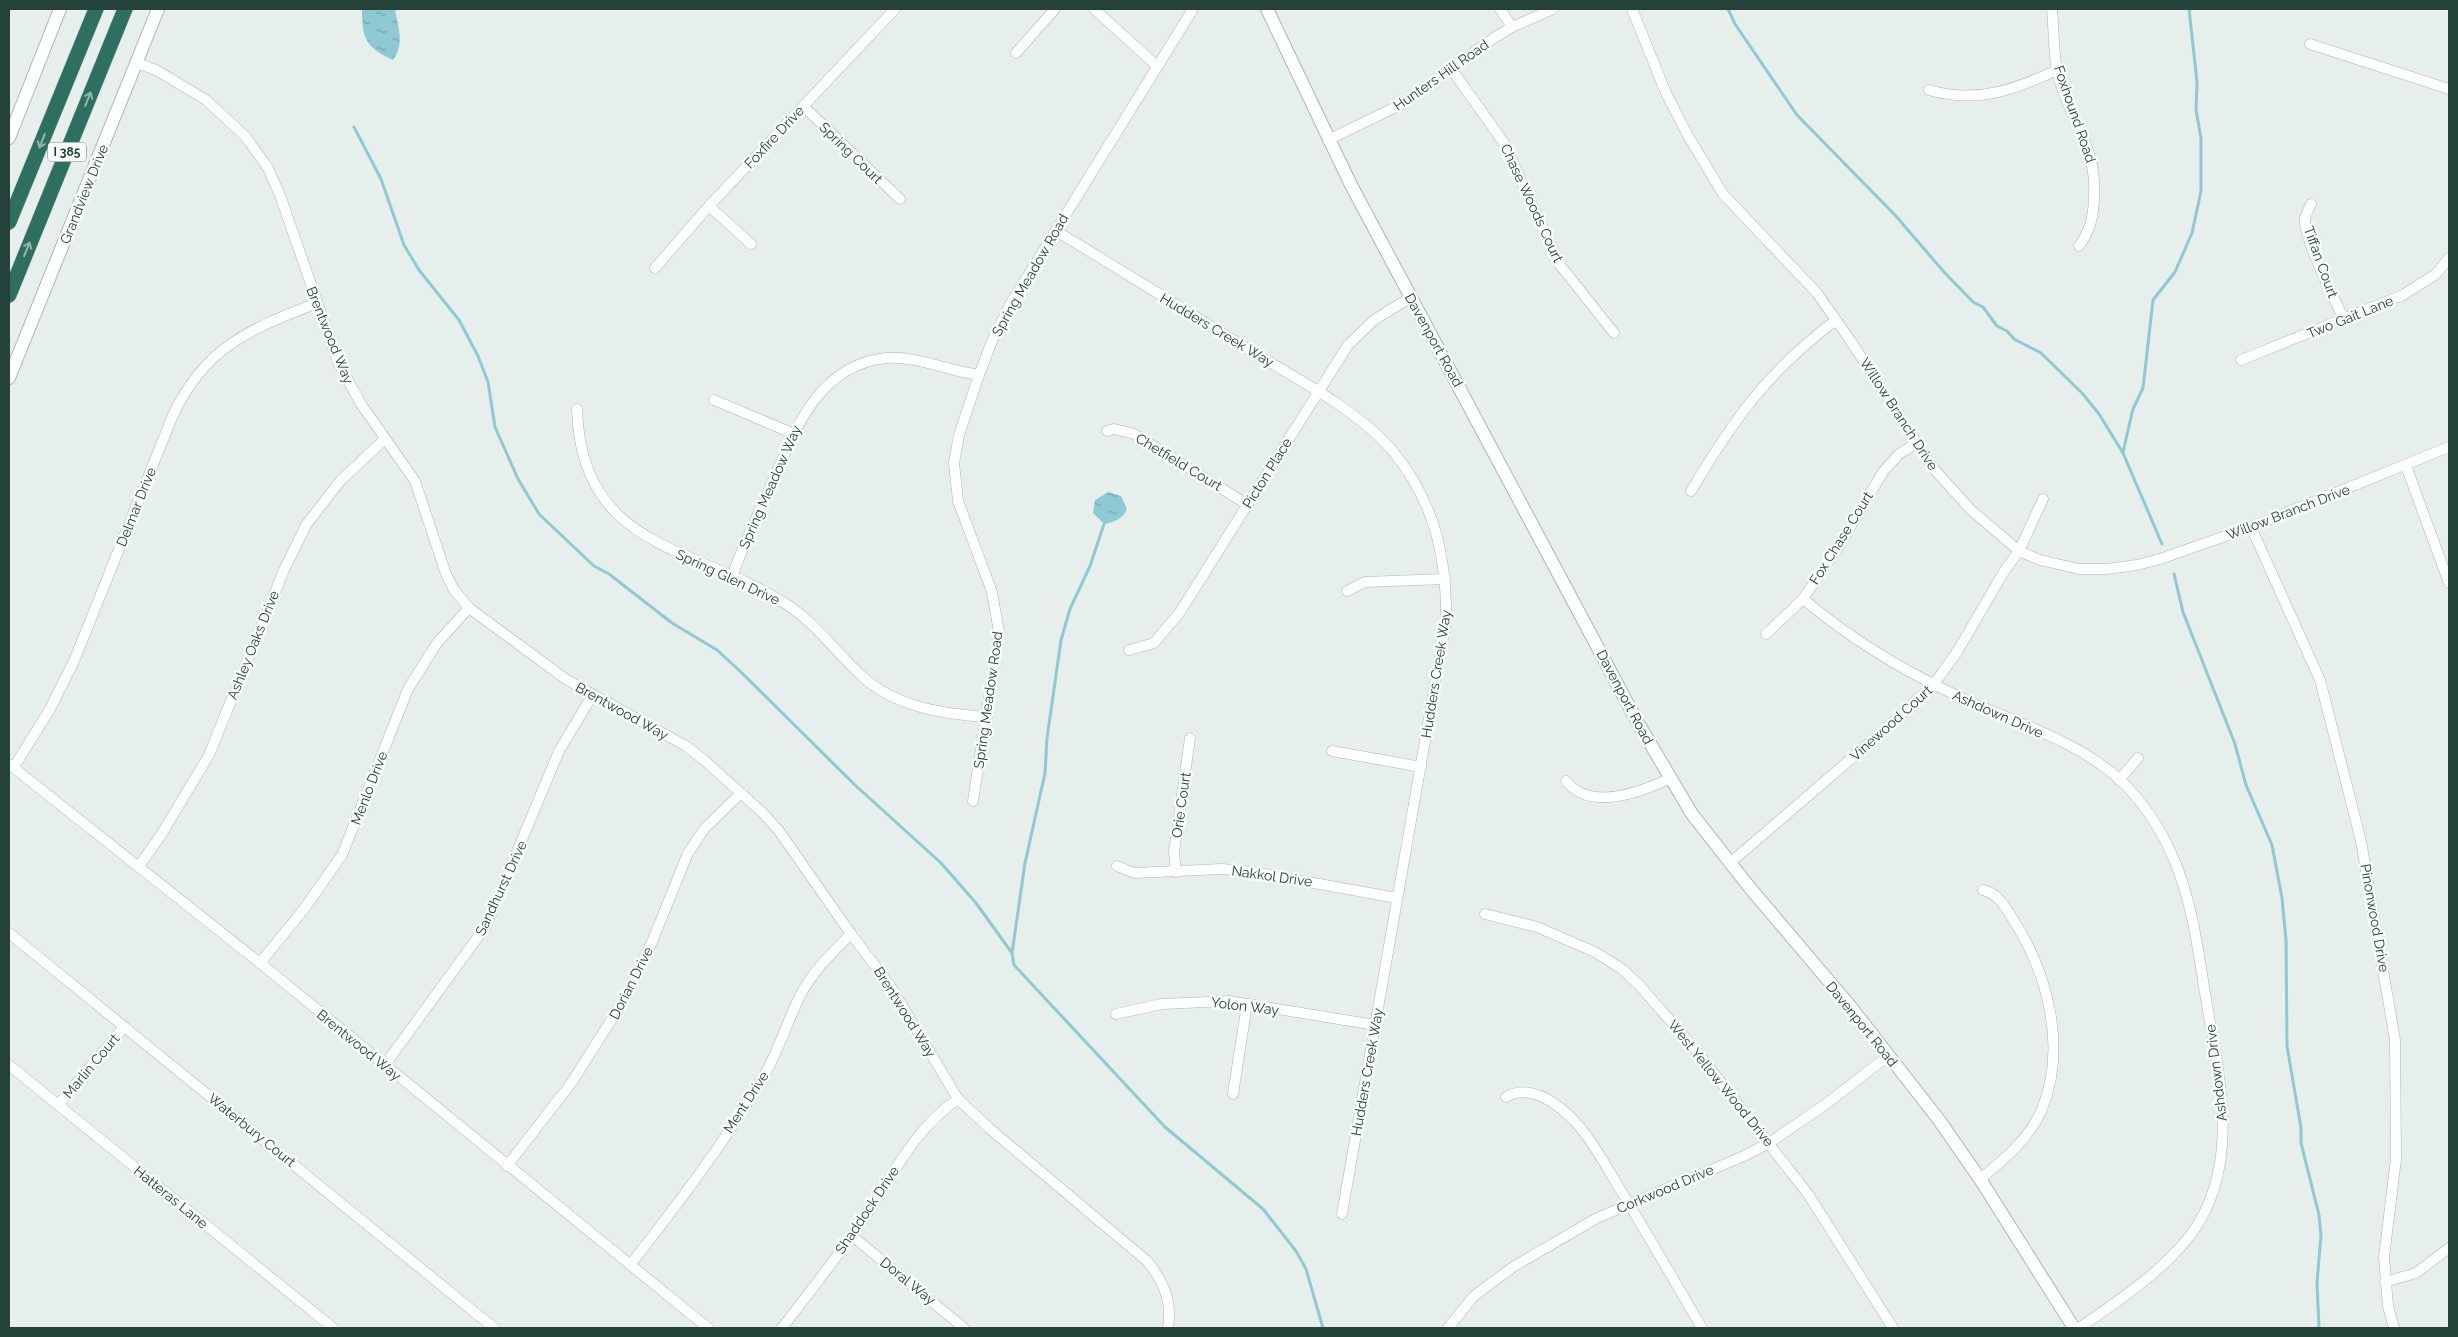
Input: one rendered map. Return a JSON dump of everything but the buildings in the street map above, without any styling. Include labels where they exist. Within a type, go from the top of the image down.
[{"type":"highway","name":"I 385","points":[[9,222],[96,9]]},
{"type":"highway","name":"I 385","points":[[9,294],[125,9]]},
{"type":"street","points":[[9,138],[60,9]]},
{"type":"street","name":"Grandview Drive","points":[[9,378],[158,9]]},
{"type":"street","name":"Foxfire Drive","points":[[655,268],[709,206],[802,106],[896,9]]},
{"type":"street","points":[[1016,53],[1055,9]]},
{"type":"street","points":[[1094,9],[1157,66]]},
{"type":"street","name":"Spring Meadow Road","points":[[974,801],[999,644],[998,620],[992,592],[958,501],[954,472],[959,434],[992,341],[1010,304],[1193,9]]},
{"type":"street","name":"Davenport Road","points":[[1267,9],[1328,140],[1669,779],[1692,814],[1730,863],[1939,1120],[1980,1179],[2074,1328]]},
{"type":"street","points":[[1500,9],[1512,27]]},
{"type":"street","name":"Hunters Hill Road","points":[[1328,140],[1402,104],[1512,27],[1552,9]]},
{"type":"street","name":"Willow Branch Drive","points":[[1632,9],[1666,93],[1712,176],[1736,209],[1804,279],[1836,320],[1870,370],[1915,444],[1933,468],[1971,510],[2019,551],[2040,560],[2069,568],[2108,569],[2160,559],[2250,527],[2406,466],[2449,447]]},
{"type":"street","name":"Foxhound Road","points":[[2052,9],[2057,70],[2090,150],[2095,173],[2094,204],[2090,228],[2079,246]]},
{"type":"street","points":[[2310,44],[2449,89]]},
{"type":"street","name":"Brentwood Way","points":[[137,63],[156,70],[206,100],[245,136],[268,168],[281,198],[316,303],[348,384],[415,481],[446,574],[454,590],[469,608],[567,680],[592,696],[686,746],[741,793],[779,831],[851,934],[891,987],[958,1099],[989,1128],[1147,1261],[1165,1289],[1169,1302],[1168,1328]]},
{"type":"street","name":"Chase Woods Court","points":[[1452,70],[1504,143],[1560,265],[1614,333]]},
{"type":"street","points":[[1929,90],[1960,96],[1983,96],[2036,80],[2057,70]]},
{"type":"street","name":"Spring Court","points":[[802,106],[900,199]]},
{"type":"street","name":"Tiffan Court","points":[[2311,204],[2305,218],[2307,232],[2332,297],[2344,319]]},
{"type":"street","points":[[709,206],[751,244]]},
{"type":"street","name":"Hudders Creek Way","points":[[1056,231],[1317,392],[1375,433],[1406,470],[1423,498],[1438,534],[1445,579],[1446,621],[1342,1214]]},
{"type":"street","name":"Two Gait Lane","points":[[2241,360],[2413,290],[2436,274],[2449,258]]},
{"type":"street","name":"Picton Place","points":[[1129,650],[1149,646],[1164,634],[1196,590],[1317,392],[1340,356],[1357,334],[1374,320],[1411,297]]},
{"type":"street","name":"Delmar Drive","points":[[11,765],[50,709],[74,660],[173,415],[188,385],[207,362],[236,340],[261,326],[316,303]]},
{"type":"street","points":[[1692,491],[1723,437],[1752,398],[1793,354],[1836,320]]},
{"type":"street","name":"Spring Meadow Way","points":[[732,577],[792,433],[806,410],[824,389],[841,376],[868,363],[885,358],[907,359],[979,375]]},
{"type":"street","points":[[714,400],[792,433]]},
{"type":"street","name":"Spring Glen Drive","points":[[577,409],[578,437],[585,462],[597,485],[613,508],[644,536],[775,598],[794,610],[862,677],[888,695],[927,709],[987,717]]},
{"type":"street","name":"Chetfield Court","points":[[1107,431],[1114,428],[1134,434],[1248,504]]},
{"type":"street","name":"Ashley Oaks Drive","points":[[139,866],[162,835],[209,755],[284,570],[306,525],[341,480],[385,439]]},
{"type":"street","name":"Fox Chase Court","points":[[1766,634],[1803,599],[1837,549],[1883,472],[1899,454],[1915,444]]},
{"type":"street","points":[[2406,466],[2449,583]]},
{"type":"street","name":"Vinewood Court","points":[[1730,863],[1880,734],[1934,684],[1956,652],[2005,570],[2019,551],[2043,499]]},
{"type":"street","name":"Pinonwood Drive","points":[[2250,527],[2320,680],[2363,851],[2395,1040],[2396,1151],[2385,1242],[2385,1282],[2394,1328]]},
{"type":"street","points":[[1347,591],[1365,582],[1445,579]]},
{"type":"street","name":"Ashdown Drive","points":[[1803,599],[1856,641],[1901,668],[2059,741],[2091,758],[2119,780],[2148,811],[2175,862],[2186,894],[2198,950],[2219,1079],[2223,1114],[2219,1172],[2201,1219],[2188,1240],[2170,1259],[2079,1328]]},
{"type":"street","name":"Menlo Drive","points":[[260,963],[304,909],[342,855],[408,689],[437,643],[469,608]]},
{"type":"street","name":"Sandhurst Drive","points":[[384,1066],[486,926],[559,751],[592,696]]},
{"type":"street","name":"Orie Court","points":[[1176,872],[1174,852],[1190,738]]},
{"type":"street","points":[[1332,751],[1420,767]]},
{"type":"street","points":[[2119,780],[2138,758]]},
{"type":"street","name":"Brentwood Way","points":[[11,765],[260,963],[384,1066],[708,1328]]},
{"type":"street","points":[[1566,781],[1572,788],[1584,795],[1603,797],[1637,792],[1669,779]]},
{"type":"street","name":"Dorian Drive","points":[[507,1166],[522,1144],[572,1082],[627,995],[648,951],[688,852],[705,828],[741,793]]},
{"type":"street","name":"Nakkol Drive","points":[[1117,866],[1134,873],[1222,869],[1254,872],[1398,898]]},
{"type":"street","points":[[1980,1179],[2012,1152],[2034,1125],[2048,1090],[2052,1050],[2048,1003],[2032,952],[2006,908],[1993,893],[1983,890]]},
{"type":"street","name":"West Yellow Wood Drive","points":[[1485,914],[1563,937],[1595,952],[1622,969],[1662,1010],[1770,1143],[1843,1247],[1893,1328]]},
{"type":"street","name":"Waterbury Court","points":[[9,933],[494,1328]]},
{"type":"street","name":"Ment Drive","points":[[630,1265],[700,1173],[764,1076],[776,1054],[805,986],[817,969],[851,934]]},
{"type":"street","name":"Yolon Way","points":[[1116,1014],[1162,1004],[1206,1001],[1247,1004],[1375,1025]]},
{"type":"street","points":[[1233,1094],[1247,1004]]},
{"type":"street","name":"Marlin Court","points":[[58,1105],[124,1027]]},
{"type":"street","name":"Corkwood Drive","points":[[1448,1328],[1464,1307],[1494,1280],[1598,1218],[1744,1156],[1770,1143],[1826,1104],[1888,1056]]},
{"type":"street","name":"Hatteras Lane","points":[[9,1065],[333,1328]]},
{"type":"street","points":[[1506,1097],[1521,1091],[1539,1095],[1569,1116],[1589,1138],[1702,1328]]},
{"type":"street","name":"Shaddock Drive","points":[[782,1328],[851,1235],[920,1133],[942,1110],[958,1099]]},
{"type":"street","name":"Doral Way","points":[[851,1235],[964,1328]]},
{"type":"street","points":[[2385,1282],[2416,1273],[2449,1248]]},
{"type":"water","points":[[362,9],[395,9],[400,42],[397,54],[393,60],[376,51],[367,40],[364,34]]},
{"type":"water","points":[[1108,492],[1121,496],[1127,509],[1118,520],[1104,524],[1093,513],[1095,500]]},
{"type":"waterway","points":[[1728,9],[1735,24],[1797,115],[1895,215],[1944,272],[1973,302],[1983,307],[1997,326],[2007,331],[2014,339],[2041,353],[2082,393],[2099,414],[2123,453],[2162,544]]},
{"type":"waterway","points":[[2123,452],[2133,409],[2143,388],[2153,300],[2175,272],[2192,233],[2201,191],[2201,138],[2196,110],[2197,82],[2189,9]]},
{"type":"waterway","points":[[354,127],[381,179],[404,245],[419,270],[459,320],[478,356],[488,382],[495,427],[518,479],[539,514],[594,566],[609,574],[672,623],[717,650],[742,673],[855,785],[941,863],[976,903],[1012,953]]},
{"type":"waterway","points":[[1104,524],[1090,566],[1070,609],[1061,640],[1047,738],[1045,773],[1025,863],[1012,953],[1014,965],[1165,1127],[1263,1209],[1296,1251],[1306,1269],[1323,1328]]},
{"type":"waterway","points":[[2174,574],[2183,612],[2235,744],[2246,785],[2272,845],[2282,898],[2286,940],[2287,1046],[2301,1128],[2301,1143],[2319,1215],[2321,1235],[2317,1283],[2319,1328]]}]
